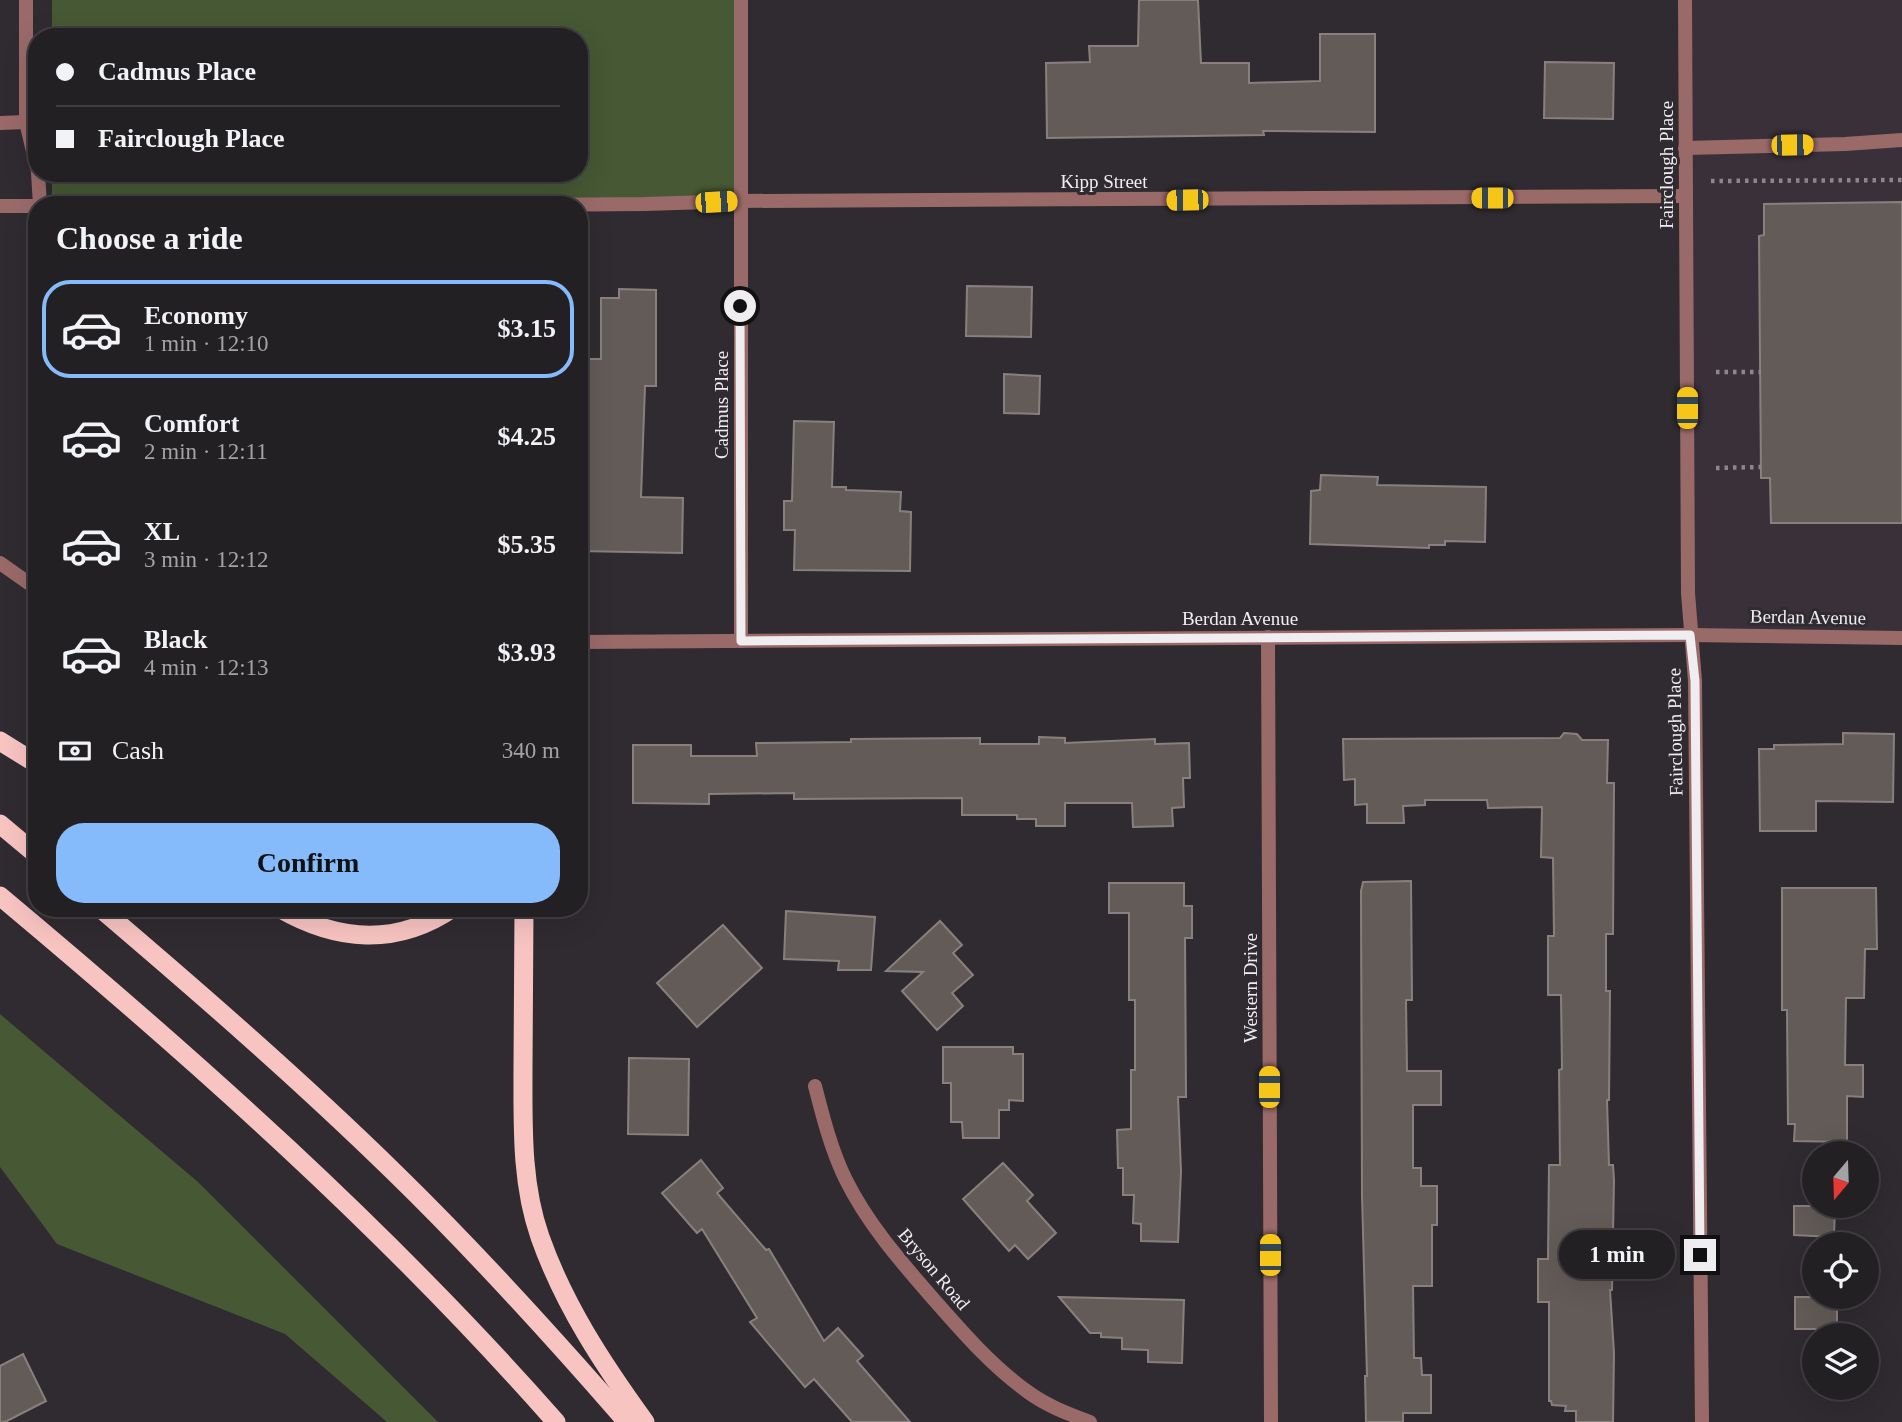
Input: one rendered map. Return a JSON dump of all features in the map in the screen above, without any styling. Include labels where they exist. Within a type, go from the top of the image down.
[{"type":"highway","points":[[0,741],[28,758]]},
{"type":"highway","points":[[0,824],[28,847]]},
{"type":"highway","points":[[0,896],[150,1022],[352,1208],[449,1305],[556,1422]]},
{"type":"highway","points":[[111,917],[185,980],[395,1173],[489,1269],[627,1422]]},
{"type":"highway","points":[[294,917],[331,932],[367,936],[405,931],[439,917]]},
{"type":"highway","points":[[524,917],[523,1143],[528,1190],[539,1236],[583,1332],[645,1422]]},
{"type":"street","points":[[26,0],[28,131]]},
{"type":"street","name":"Cadmus Place","points":[[741,0],[741,641]]},
{"type":"street","name":"Fairclough Place","points":[[1685,0],[1688,593],[1695,681],[1702,1422]]},
{"type":"street","points":[[0,123],[26,122]]},
{"type":"street","points":[[1685,148],[1902,140]]},
{"type":"street","name":"Kipp Street","points":[[588,204],[740,201],[1686,196]]},
{"type":"street","points":[[0,206],[28,205]]},
{"type":"street","points":[[0,563],[28,583]]},
{"type":"street","name":"Berdan Avenue","points":[[588,642],[1690,635],[1902,638]]},
{"type":"street","name":"Western Drive","points":[[1268,637],[1271,1422]]},
{"type":"street","name":"Bryson Road","points":[[815,1086],[827,1132],[845,1177],[867,1217],[894,1255],[1000,1370],[1030,1394],[1061,1411],[1090,1422]]},
{"type":"path","points":[[1686,181],[1902,180]]},
{"type":"path","points":[[1716,372],[1761,372]]},
{"type":"path","points":[[1716,468],[1761,467]]},
{"type":"shaded area","points":[[1685,0],[1902,0],[1902,638],[1690,635]]},
{"type":"green space","points":[[52,0],[741,0],[740,201],[588,204],[588,196],[52,196],[52,182],[588,182],[588,28],[52,28]]},
{"type":"green space","points":[[0,1014],[198,1182],[438,1422],[387,1422],[285,1334],[57,1244],[0,1167]]},
{"type":"building","points":[[1139,0],[1198,0],[1201,63],[1249,63],[1249,83],[1320,81],[1320,34],[1375,34],[1375,132],[1263,131],[1264,135],[1047,138],[1046,63],[1090,62],[1089,46],[1138,46]]},
{"type":"building","points":[[1545,62],[1614,63],[1613,119],[1544,118]]},
{"type":"building","points":[[1902,202],[1902,523],[1771,523],[1770,478],[1761,478],[1759,236],[1764,235],[1764,204]]},
{"type":"building","points":[[967,286],[1032,287],[1031,337],[966,336]]},
{"type":"building","points":[[619,289],[656,290],[656,386],[645,386],[641,497],[683,498],[682,553],[588,551],[588,359],[601,359],[601,298],[619,298]]},
{"type":"building","points":[[1004,374],[1040,376],[1039,414],[1004,413]]},
{"type":"building","points":[[794,421],[834,422],[832,487],[901,492],[900,511],[911,512],[910,571],[794,570],[795,530],[784,530],[784,501],[792,501]]},
{"type":"building","points":[[1321,475],[1378,477],[1377,485],[1486,487],[1485,542],[1445,541],[1445,545],[1429,545],[1429,548],[1310,544],[1311,491],[1320,490]]},
{"type":"building","points":[[1564,733],[1577,734],[1582,740],[1608,740],[1607,783],[1614,783],[1613,934],[1606,934],[1606,991],[1610,991],[1607,1100],[1609,1165],[1613,1165],[1614,1180],[1610,1290],[1614,1353],[1613,1422],[1576,1422],[1576,1411],[1565,1411],[1566,1406],[1552,1405],[1549,1401],[1549,1302],[1538,1302],[1538,1259],[1548,1259],[1549,1165],[1560,1165],[1559,1070],[1562,1069],[1561,995],[1548,995],[1548,936],[1554,936],[1553,858],[1541,857],[1542,807],[1488,808],[1487,800],[1425,800],[1425,805],[1403,806],[1404,823],[1367,823],[1367,804],[1355,805],[1355,779],[1344,780],[1343,739],[1560,738]]},
{"type":"building","points":[[1843,733],[1894,734],[1893,802],[1816,801],[1816,831],[1760,831],[1759,749],[1774,749],[1774,745],[1843,744]]},
{"type":"building","points":[[1039,737],[1065,738],[1065,743],[1155,739],[1155,744],[1189,743],[1190,778],[1183,778],[1184,807],[1172,808],[1173,826],[1133,827],[1132,803],[1065,803],[1065,826],[1036,826],[1036,819],[1017,819],[1017,815],[962,815],[962,798],[794,799],[794,793],[709,794],[709,804],[633,803],[633,745],[691,745],[691,756],[757,756],[756,743],[980,738],[980,744],[1039,744]]},
{"type":"building","points":[[1411,881],[1412,1000],[1406,1000],[1407,1071],[1441,1071],[1441,1105],[1413,1105],[1413,1168],[1421,1168],[1421,1186],[1437,1186],[1437,1225],[1432,1225],[1432,1286],[1413,1286],[1414,1358],[1421,1358],[1422,1375],[1431,1375],[1431,1413],[1403,1413],[1403,1422],[1366,1422],[1361,891],[1363,882]]},
{"type":"building","points":[[1109,883],[1184,883],[1184,906],[1192,906],[1192,938],[1185,938],[1186,1097],[1178,1097],[1181,1171],[1178,1242],[1141,1241],[1141,1224],[1133,1223],[1134,1195],[1123,1195],[1123,1168],[1118,1168],[1117,1130],[1131,1129],[1131,1070],[1135,1070],[1135,1000],[1129,1000],[1129,913],[1109,913]]},
{"type":"building","points":[[1782,888],[1876,888],[1877,949],[1865,949],[1864,998],[1846,998],[1845,1065],[1863,1065],[1863,1097],[1847,1096],[1847,1141],[1794,1141],[1795,1124],[1788,1124],[1787,1010],[1782,1010]]},
{"type":"building","points":[[786,911],[875,917],[871,970],[838,970],[839,961],[784,959]]},
{"type":"building","points":[[940,921],[962,945],[953,953],[973,975],[952,993],[963,1006],[937,1030],[902,991],[923,972],[886,971]]},
{"type":"building","points":[[723,925],[762,968],[697,1027],[657,983]]},
{"type":"building","points":[[943,1047],[1013,1047],[1013,1054],[1023,1054],[1023,1101],[1009,1100],[1009,1110],[999,1110],[999,1138],[963,1138],[962,1122],[951,1122],[951,1083],[943,1083]]},
{"type":"building","points":[[629,1058],[689,1059],[688,1135],[628,1134]]},
{"type":"building","points":[[701,1160],[723,1188],[717,1193],[766,1250],[769,1249],[824,1341],[838,1328],[863,1356],[857,1361],[910,1422],[852,1422],[814,1379],[805,1387],[750,1322],[757,1318],[702,1229],[697,1233],[662,1193]]},
{"type":"building","points":[[1003,1163],[1033,1195],[1027,1201],[1056,1233],[1028,1259],[1015,1245],[1009,1251],[963,1199]]},
{"type":"building","points":[[1794,1206],[1802,1206],[1802,1218],[1835,1218],[1834,1232],[1802,1232],[1802,1235],[1794,1235]]},
{"type":"building","points":[[1059,1297],[1184,1300],[1182,1363],[1148,1362],[1148,1350],[1122,1349],[1122,1338],[1101,1337],[1101,1333],[1090,1333]]},
{"type":"building","points":[[1795,1297],[1802,1297],[1802,1309],[1837,1309],[1837,1323],[1802,1323],[1802,1329],[1795,1329]]},
{"type":"building","points":[[23,1354],[46,1401],[0,1422],[0,1366]]},
{"type":"route","points":[[740,306],[741,641],[1690,635],[1695,681],[1700,1255]]}]
